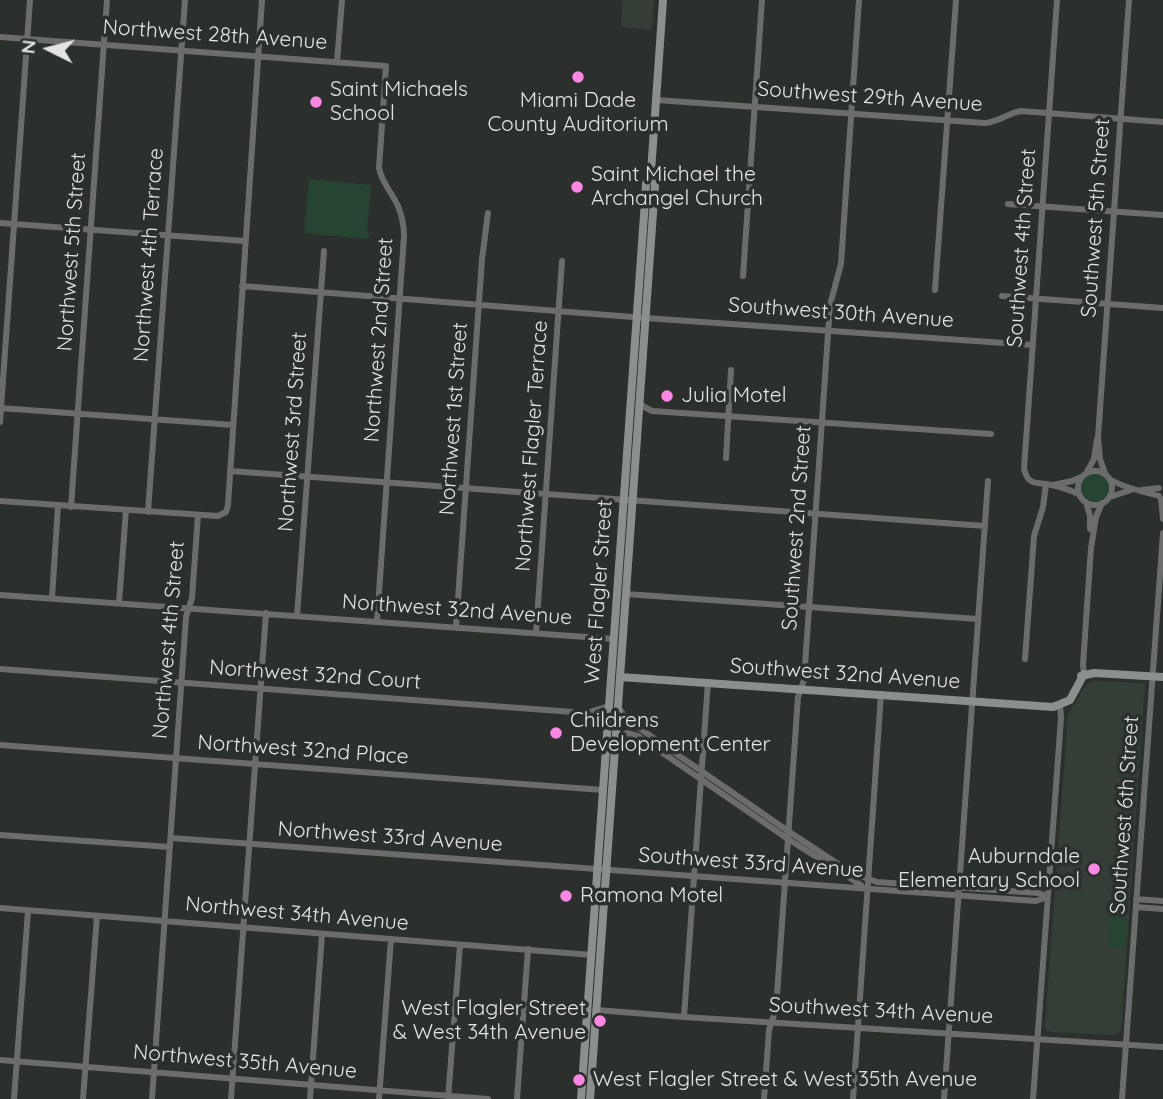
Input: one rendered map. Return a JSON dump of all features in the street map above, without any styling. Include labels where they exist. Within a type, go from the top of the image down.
[{"type":"main road","name":"West Flagler Street","points":[[581,1099],[592,955],[616,738],[610,687],[639,417],[643,227],[646,184],[651,172],[663,0]]},
{"type":"main road","name":"West Flagler Street","points":[[590,1099],[597,1010],[603,790],[608,724],[620,677],[626,594],[628,501],[641,317],[655,185],[651,172]]},
{"type":"main road","points":[[643,227],[650,243]]},
{"type":"main road","points":[[614,639],[623,633]]},
{"type":"main road","points":[[1063,703],[1070,700],[1084,674],[1158,677]]},
{"type":"main road","points":[[610,687],[620,677]]},
{"type":"main road","name":"Southwest 32nd Avenue","points":[[620,677],[1051,707],[1063,703]]},
{"type":"street","points":[[0,422],[30,0]]},
{"type":"street","name":"Northwest 5th Street","points":[[71,507],[107,0]]},
{"type":"street","name":"Northwest 4th Terrace","points":[[148,512],[185,0]]},
{"type":"street","name":"Northwest 4th Street","points":[[152,1099],[186,617],[192,598],[198,515],[218,516],[226,512],[228,505],[262,0]]},
{"type":"street","points":[[337,62],[342,0]]},
{"type":"street","points":[[743,276],[762,0]]},
{"type":"street","name":"Southwest 2nd Street","points":[[764,1099],[769,1030],[776,1009],[798,697],[804,680],[830,302],[841,264],[859,0]]},
{"type":"street","points":[[935,290],[956,0]]},
{"type":"street","name":"Southwest 4th Street","points":[[1049,484],[1029,480],[1024,469],[1057,0]]},
{"type":"street","name":"Southwest 5th Street","points":[[1105,473],[1099,455],[1098,438],[1129,0]]},
{"type":"street","name":"Northwest 28th Avenue","points":[[0,37],[386,66]]},
{"type":"street","name":"Northwest 2nd Street","points":[[377,621],[404,243],[398,208],[383,182],[379,168],[386,66]]},
{"type":"street","name":"Southwest 29th Avenue","points":[[656,100],[985,123],[996,122],[1021,111],[1163,122]]},
{"type":"street","points":[[1008,204],[1163,215]]},
{"type":"street","name":"Northwest 1st Street","points":[[456,628],[488,213]]},
{"type":"street","points":[[0,223],[245,241]]},
{"type":"street","name":"Northwest 3rd Street","points":[[297,616],[324,251]]},
{"type":"street","name":"Northwest Flagler Terrace","points":[[536,633],[562,261]]},
{"type":"street","name":"Southwest 30th Avenue","points":[[242,286],[1033,345]]},
{"type":"street","points":[[1002,296],[1163,308]]},
{"type":"street","points":[[726,458],[731,370]]},
{"type":"street","points":[[639,404],[652,411],[991,434]]},
{"type":"street","points":[[0,408],[233,425]]},
{"type":"street","points":[[639,417],[652,411]]},
{"type":"street","name":"Southwest 5th Street","points":[[1084,475],[1094,458],[1098,438]]},
{"type":"street","points":[[1049,484],[1072,481],[1095,470],[1105,473],[1111,480],[1131,490],[1161,498]]},
{"type":"street","points":[[230,471],[985,526]]},
{"type":"street","points":[[1084,475],[1078,487],[1086,502],[1090,520],[1091,548]]},
{"type":"street","points":[[1110,497],[1111,480]]},
{"type":"street","points":[[944,1099],[988,481]]},
{"type":"street","points":[[1049,484],[1080,495]]},
{"type":"street","points":[[1025,659],[1034,536],[1049,484]]},
{"type":"street","points":[[1140,491],[1162,486]]},
{"type":"street","points":[[1162,486],[1158,492],[1163,519]]},
{"type":"street","points":[[1086,502],[1094,505],[1102,503],[1110,497],[1131,490]]},
{"type":"street","points":[[0,501],[198,515]]},
{"type":"street","points":[[1084,674],[1091,548],[1095,520],[1102,503]]},
{"type":"street","points":[[52,598],[58,506]]},
{"type":"street","points":[[119,603],[126,510]]},
{"type":"street","name":"Southwest 6th Street","points":[[1122,1099],[1136,899],[1158,677],[1163,533]]},
{"type":"street","points":[[626,594],[978,619]]},
{"type":"street","points":[[0,595],[266,613],[231,1099]]},
{"type":"street","name":"Northwest 32nd Avenue","points":[[266,613],[614,639]]},
{"type":"street","name":"Northwest 32nd Court","points":[[0,669],[586,713],[614,707]]},
{"type":"street","points":[[684,1017],[708,682]]},
{"type":"street","points":[[853,1099],[881,694]]},
{"type":"street","points":[[1033,1099],[1063,703]]},
{"type":"street","points":[[614,707],[867,884]]},
{"type":"street","name":"Northwest 32nd Court","points":[[586,713],[608,724]]},
{"type":"street","points":[[616,738],[626,733],[633,734],[788,839],[834,878],[867,884]]},
{"type":"street","name":"Northwest 32nd Place","points":[[0,745],[603,790]]},
{"type":"street","points":[[0,835],[170,847]]},
{"type":"street","name":"Northwest 33rd Avenue","points":[[171,838],[602,870]]},
{"type":"street","name":"Southwest 33rd Avenue","points":[[602,870],[785,882],[834,878],[960,896],[1036,901],[1047,897]]},
{"type":"street","name":"Southwest 33rd Avenue","points":[[867,884],[877,882],[960,887],[1039,893],[1047,897]]},
{"type":"street","points":[[1136,899],[1163,901]]},
{"type":"street","points":[[1136,907],[1163,909]]},
{"type":"street","name":"Northwest 34th Avenue","points":[[0,908],[592,955]]},
{"type":"street","points":[[14,1099],[28,911]]},
{"type":"street","points":[[83,1099],[97,916]]},
{"type":"street","points":[[310,1099],[322,934]]},
{"type":"street","points":[[379,1099],[391,939]]},
{"type":"street","points":[[448,1097],[460,945]]},
{"type":"street","points":[[517,1099],[528,949]]},
{"type":"street","name":"Southwest 34th Avenue","points":[[597,1010],[1163,1047]]},
{"type":"street","name":"Northwest 35th Avenue","points":[[0,1060],[488,1099]]},
{"type":"shaded area","points":[[622,0],[654,0],[652,30],[621,27]]},
{"type":"shaded area","name":"Auburndale Elementary School","points":[[1094,681],[1145,683],[1121,1031],[1116,1035],[1051,1032],[1046,1030],[1045,1025],[1068,714],[1087,684]]},
{"type":"green space","points":[[309,179],[371,185],[367,231],[370,235],[366,239],[304,233]]},
{"type":"green space","points":[[1095,473],[1105,477],[1109,487],[1105,497],[1095,501],[1085,497],[1081,487],[1085,477]]},
{"type":"green space","points":[[1112,888],[1127,889],[1125,912],[1110,911]]},
{"type":"green space","points":[[1111,916],[1127,917],[1125,948],[1108,947]]},
{"type":"place","name":"Miami Dade County Auditorium","points":[[578,77]]},
{"type":"place","name":"Saint Michaels School","points":[[316,102]]},
{"type":"place","name":"Saint Michael the Archangel Church","points":[[577,187]]},
{"type":"place","name":"Julia Motel","points":[[667,396]]},
{"type":"place","name":"Childrens Development Center","points":[[556,733]]},
{"type":"place","name":"Auburndale Elementary School","points":[[1094,869]]},
{"type":"place","name":"Ramona Motel","points":[[566,896]]},
{"type":"place","name":"West Flagler Street & West 34th Avenue","points":[[600,1021]]},
{"type":"place","name":"West Flagler Street & West 35th Avenue","points":[[579,1080]]}]
